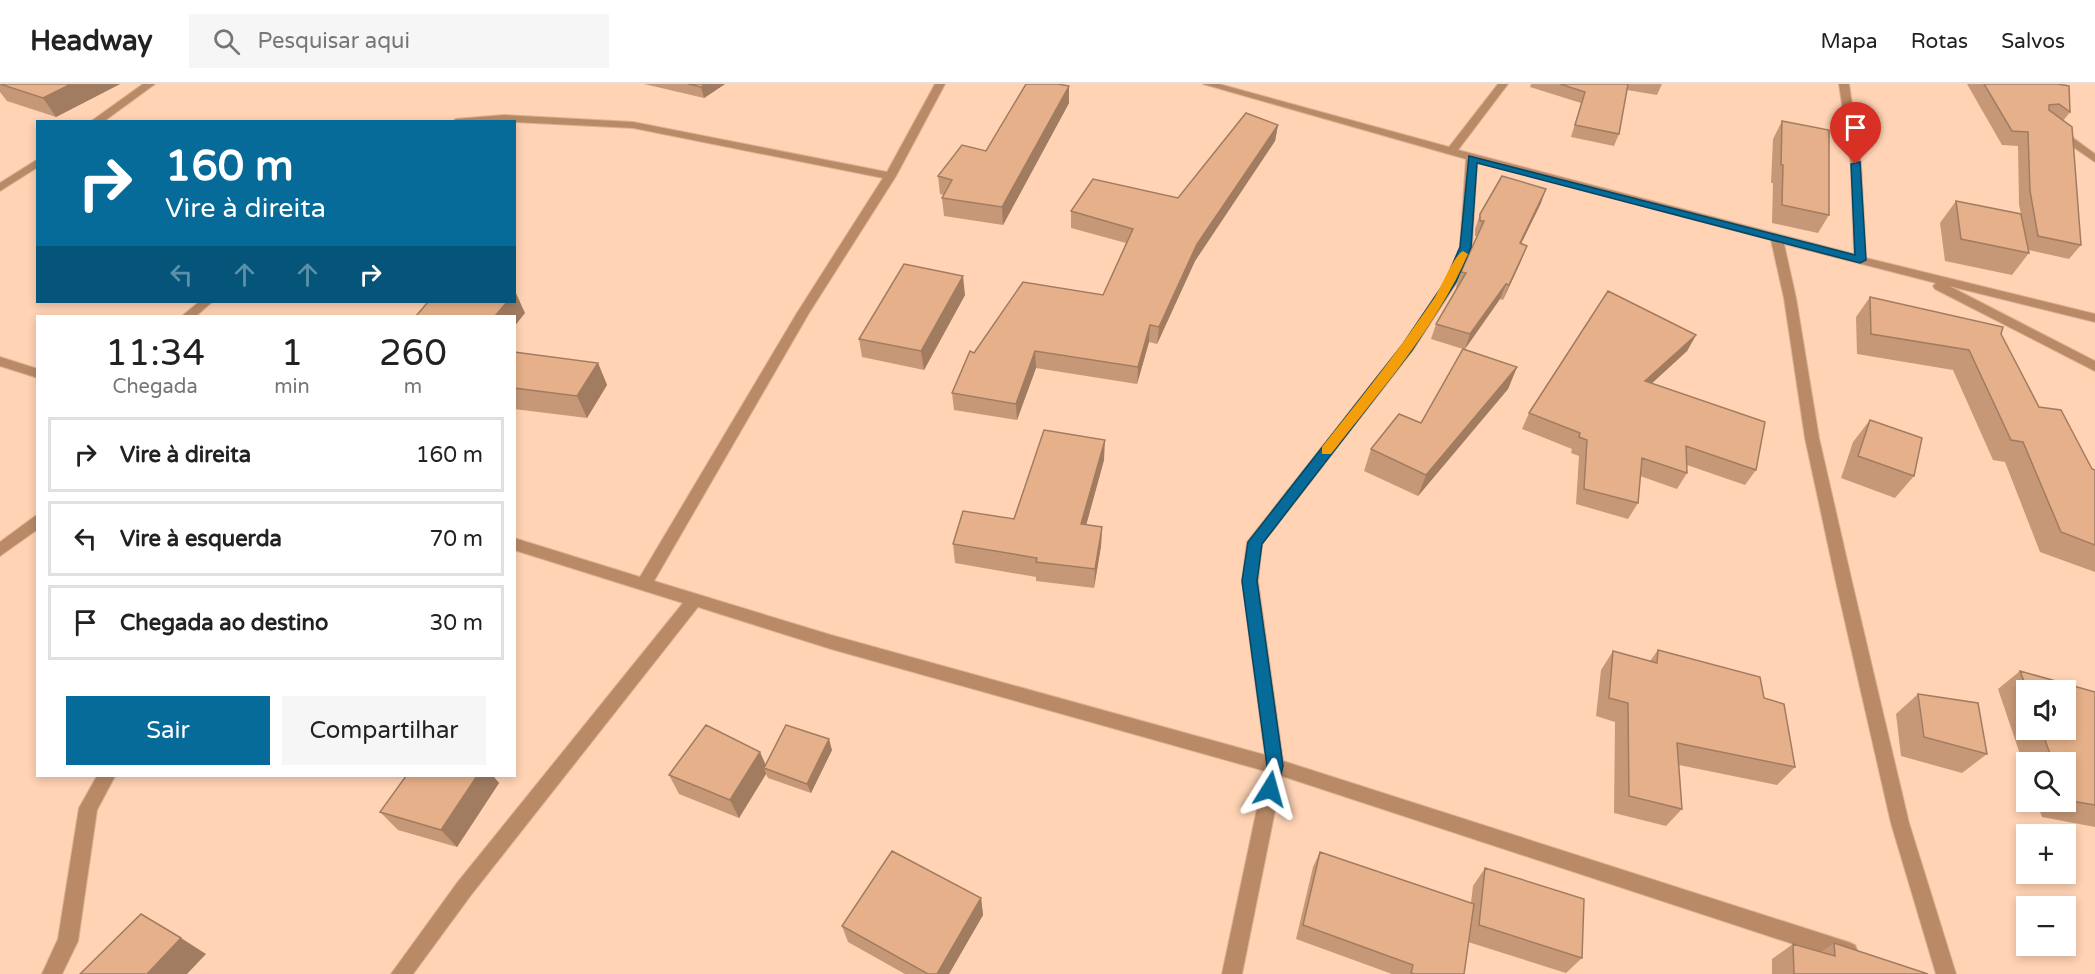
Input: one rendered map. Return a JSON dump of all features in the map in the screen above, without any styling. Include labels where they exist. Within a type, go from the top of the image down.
[{"type":"street","points":[[98,120],[150,84]]},
{"type":"street","points":[[645,582],[803,312],[890,176],[940,84]]},
{"type":"street","points":[[1208,84],[1472,159],[1777,240],[2095,318]]},
{"type":"street","points":[[1451,152],[1503,84]]},
{"type":"street","points":[[1844,84],[1856,164],[1860,260]]},
{"type":"street","points":[[480,120],[504,118],[633,125],[890,176]]},
{"type":"street","points":[[2045,122],[2095,159]]},
{"type":"street","points":[[1232,974],[1275,766],[1250,581],[1255,542],[1408,347],[1450,282],[1466,247],[1472,159]]},
{"type":"street","points":[[0,188],[36,163]]},
{"type":"street","points":[[1777,240],[1790,298],[1812,438],[1849,605],[1900,823],[1946,974]]},
{"type":"street","points":[[1912,273],[2090,364],[2095,380]]},
{"type":"street","points":[[189,315],[205,303]]},
{"type":"street","points":[[0,361],[36,373]]},
{"type":"street","points":[[0,550],[36,522]]},
{"type":"street","points":[[516,545],[645,582],[831,642],[1275,766],[1861,956]]},
{"type":"street","points":[[401,974],[464,889],[695,599]]},
{"type":"street","points":[[52,974],[68,940],[88,808],[105,777]]},
{"type":"building","points":[[0,84],[71,84],[43,98]]},
{"type":"building","points":[[688,84],[705,84],[701,87]]},
{"type":"building","points":[[1026,84],[1069,86],[1002,207],[942,198],[952,180],[938,176],[962,145],[986,151]]},
{"type":"building","points":[[1560,84],[1628,84],[1619,134],[1575,125],[1585,92]]},
{"type":"building","points":[[1984,84],[2069,86],[2070,112],[2059,104],[2049,105],[2049,110],[2072,127],[2081,245],[2038,236],[2030,191],[2028,132],[2012,131]]},
{"type":"building","points":[[1246,113],[1278,125],[1197,244],[1159,327],[1150,325],[1138,367],[1035,351],[1016,404],[952,393],[970,351],[974,353],[1023,282],[1103,295],[1133,229],[1071,211],[1093,179],[1178,198]]},
{"type":"building","points":[[1782,121],[1829,130],[1829,215],[1782,205]]},
{"type":"building","points":[[1502,176],[1546,189],[1520,243],[1527,246],[1509,285],[1506,284],[1470,334],[1436,324],[1466,273],[1461,272],[1484,221],[1480,221],[1480,214]]},
{"type":"building","points":[[1956,201],[2021,214],[2029,253],[1961,239]]},
{"type":"building","points":[[904,264],[963,276],[921,351],[859,339]]},
{"type":"building","points":[[1608,291],[1696,335],[1645,381],[1765,422],[1756,470],[1686,446],[1687,473],[1642,458],[1638,503],[1584,489],[1587,440],[1579,437],[1580,433],[1529,413]]},
{"type":"building","points":[[1870,297],[2003,327],[2001,334],[2039,407],[2061,410],[2092,469],[2095,470],[2095,545],[2061,532],[2023,442],[2011,440],[1969,350],[1871,334]]},
{"type":"building","points":[[427,303],[506,303],[496,315],[417,315]]},
{"type":"building","points":[[1463,349],[1517,367],[1426,475],[1371,449],[1399,414],[1421,423]]},
{"type":"building","points":[[516,352],[598,363],[577,396],[516,388]]},
{"type":"building","points":[[1870,420],[1922,438],[1914,476],[1858,456]]},
{"type":"building","points":[[1044,430],[1105,440],[1081,524],[1102,527],[1095,569],[1036,562],[1037,558],[953,544],[963,511],[1014,519]]},
{"type":"building","points":[[1658,650],[1760,677],[1764,698],[1784,704],[1795,767],[1677,743],[1682,809],[1629,796],[1628,703],[1609,698],[1613,651],[1657,663]]},
{"type":"building","points":[[2020,671],[2052,680],[2023,680]]},
{"type":"building","points":[[2076,687],[2095,692],[2095,805],[2076,802],[2076,752],[2049,752],[2045,740],[2076,740]]},
{"type":"building","points":[[1918,694],[1978,703],[1987,754],[1924,737]]},
{"type":"building","points":[[706,725],[760,752],[730,800],[669,775]]},
{"type":"building","points":[[786,725],[829,739],[807,784],[764,768]]},
{"type":"building","points":[[405,777],[476,777],[441,830],[380,812]]},
{"type":"building","points":[[892,851],[981,898],[937,974],[928,974],[842,926]]},
{"type":"building","points":[[1320,852],[1474,904],[1464,974],[1411,973],[1413,965],[1303,925]]},
{"type":"building","points":[[1485,868],[1584,899],[1582,958],[1479,925]]},
{"type":"building","points":[[141,914],[181,938],[147,974],[80,974]]},
{"type":"building","points":[[1834,943],[1928,974],[1794,974],[1793,944],[1835,956]]},
{"type":"slow traffic","points":[[1327,451],[1408,347],[1450,282],[1463,254]]},
{"type":"route","points":[[1270,789],[1275,766],[1250,581],[1255,542],[1408,347],[1450,282],[1466,247],[1472,159],[1860,260],[1856,164]]}]
